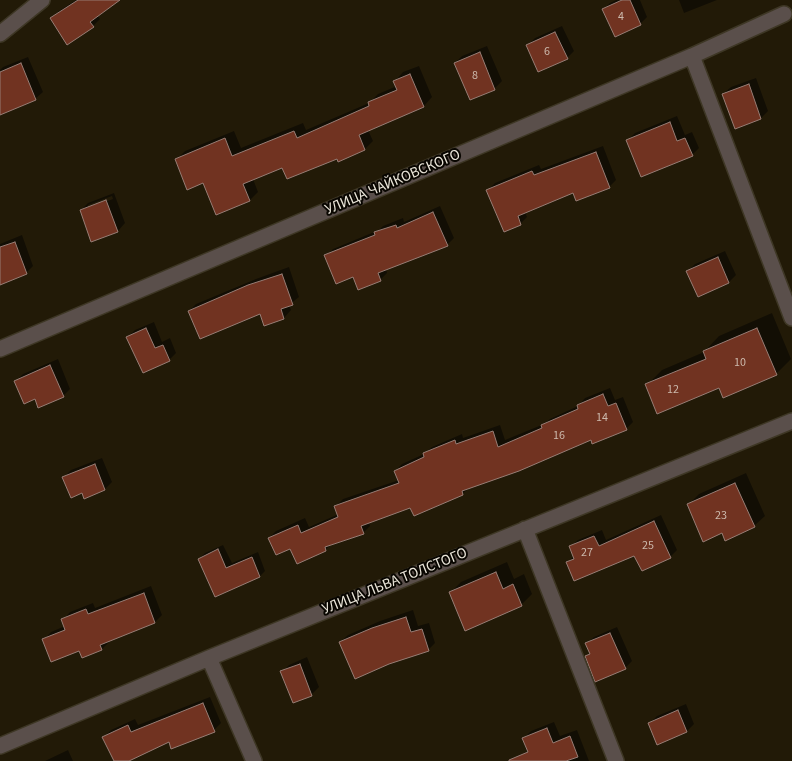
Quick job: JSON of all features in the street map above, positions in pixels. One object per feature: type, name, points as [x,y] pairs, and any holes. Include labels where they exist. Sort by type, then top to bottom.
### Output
[{"type":"street","points":[[0,34],[42,0]]},
{"type":"street","name":"УЛИЦА ЧАЙКОВСКОГО","points":[[0,349],[692,56],[784,14]]},
{"type":"street","points":[[692,56],[792,318]]},
{"type":"street","name":"УЛИЦА ЛЬВА ТОЛСТОГО","points":[[0,746],[210,658],[792,421]]},
{"type":"street","points":[[525,529],[616,761]]},
{"type":"street","points":[[210,658],[254,761]]},
{"type":"building","points":[[78,0],[120,0],[90,22],[94,27],[67,45],[50,18]]},
{"type":"building","points":[[622,0],[630,0],[641,25],[615,37],[602,9]]},
{"type":"building","points":[[555,32],[568,59],[538,72],[526,45]]},
{"type":"building","points":[[480,52],[495,90],[470,100],[454,63]]},
{"type":"building","points":[[21,63],[36,100],[0,115],[0,72]]},
{"type":"building","points":[[410,74],[424,107],[359,135],[365,150],[338,162],[337,159],[287,179],[282,168],[243,184],[250,201],[216,215],[203,183],[187,190],[175,159],[225,138],[232,156],[294,131],[297,138],[369,106],[368,102],[397,90],[393,81]]},
{"type":"building","points":[[749,84],[761,119],[735,129],[722,94]]},
{"type":"building","points":[[670,122],[677,141],[685,138],[693,156],[641,177],[626,140]]},
{"type":"building","points":[[596,152],[610,188],[576,201],[573,193],[518,216],[521,225],[504,232],[486,190],[532,171],[534,175]]},
{"type":"building","points":[[106,200],[118,232],[91,242],[80,210]]},
{"type":"building","points":[[433,212],[448,246],[378,273],[381,281],[358,290],[353,277],[336,284],[324,255],[375,235],[374,232],[396,225],[397,228]]},
{"type":"building","points":[[15,242],[27,274],[0,285],[0,247]]},
{"type":"building","points":[[718,257],[729,283],[698,297],[686,271]]},
{"type":"building","points":[[282,274],[293,305],[281,309],[284,319],[264,326],[260,314],[200,339],[188,311],[248,285]]},
{"type":"building","points":[[146,328],[155,348],[163,345],[170,361],[143,373],[126,337]]},
{"type":"building","points":[[757,328],[777,375],[723,398],[719,388],[657,414],[645,384],[706,359],[703,351]]},
{"type":"building","points":[[50,365],[64,397],[38,408],[35,399],[24,404],[14,381]]},
{"type":"building","points":[[603,394],[608,406],[616,403],[627,430],[592,444],[591,440],[519,471],[462,491],[463,495],[414,516],[410,508],[361,526],[364,534],[325,547],[326,551],[297,564],[290,549],[276,555],[268,538],[298,525],[301,533],[338,517],[334,506],[399,483],[394,471],[424,457],[423,453],[455,440],[456,444],[493,431],[498,447],[542,428],[541,425],[578,409],[577,405]]},
{"type":"building","points":[[95,464],[105,490],[84,499],[82,493],[71,498],[62,477]]},
{"type":"building","points":[[735,483],[755,527],[725,541],[722,533],[703,542],[687,504]]},
{"type":"building","points":[[654,521],[671,558],[642,571],[634,556],[574,581],[566,562],[574,559],[569,546],[594,536],[599,546]]},
{"type":"building","points":[[218,549],[226,568],[252,557],[260,577],[215,597],[198,559]]},
{"type":"building","points":[[496,572],[503,589],[513,584],[522,606],[465,631],[449,592]]},
{"type":"building","points":[[144,593],[155,623],[100,645],[102,650],[82,658],[79,651],[51,662],[42,639],[65,630],[61,619],[86,609],[88,614]]},
{"type":"building","points":[[406,617],[411,632],[422,629],[429,651],[389,664],[355,679],[339,642],[372,628]]},
{"type":"building","points":[[610,633],[626,669],[595,682],[585,656],[590,654],[585,643]]},
{"type":"building","points":[[300,664],[312,696],[293,703],[280,671]]},
{"type":"building","points":[[203,703],[215,732],[171,749],[169,742],[129,761],[114,761],[102,737],[128,725],[131,732]]},
{"type":"building","points":[[678,710],[687,732],[657,745],[648,723]]},
{"type":"building","points":[[547,728],[553,743],[570,736],[578,757],[566,761],[509,761],[528,752],[522,738]]}]
